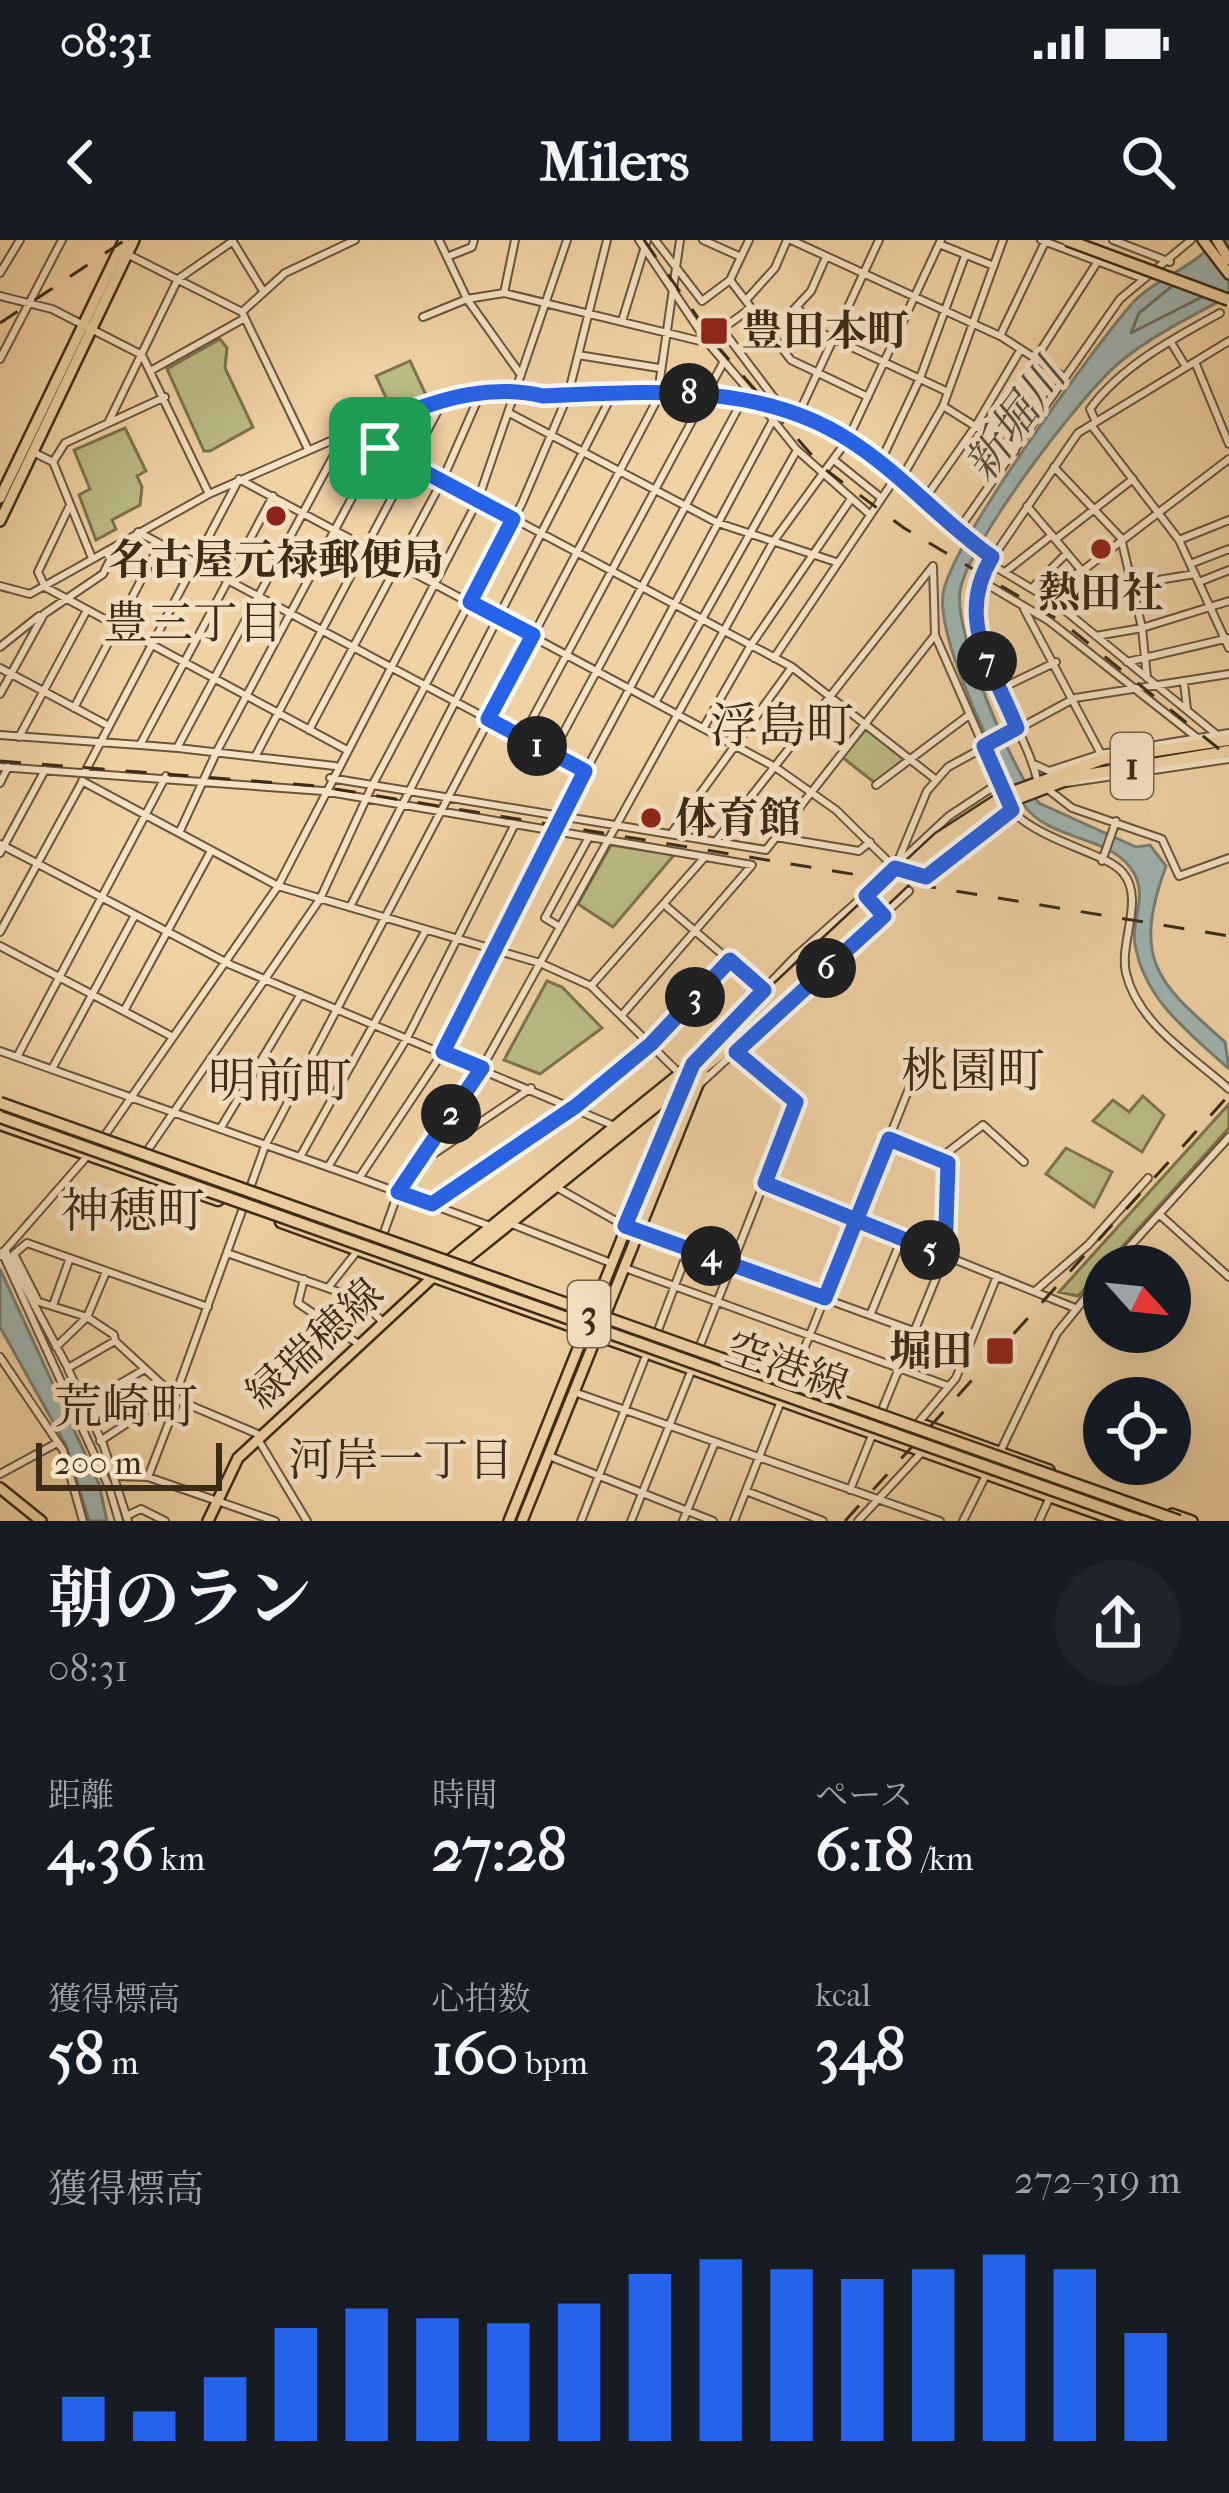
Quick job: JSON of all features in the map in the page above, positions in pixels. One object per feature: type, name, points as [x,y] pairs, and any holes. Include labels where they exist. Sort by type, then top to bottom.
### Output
[{"type":"highway","points":[[1067,240],[1229,296]]},
{"type":"highway","points":[[1088,240],[1229,296]]},
{"type":"highway","name":"1","points":[[433,1277],[701,1079],[943,845],[1044,780],[1103,759],[1229,736]]},
{"type":"highway","name":"1","points":[[1044,780],[1229,755]]},
{"type":"highway","name":"1","points":[[453,1262],[490,1226],[729,1047]]},
{"type":"highway","points":[[0,1111],[147,1151],[453,1262]]},
{"type":"highway","points":[[0,1111],[167,1170],[191,1166]]},
{"type":"highway","points":[[0,1111],[89,1155],[433,1277]]},
{"type":"highway","name":"3","points":[[0,1111],[1136,1514]]},
{"type":"highway","name":"3","points":[[0,1111],[1179,1521]]},
{"type":"highway","points":[[1117,1521],[1136,1514],[1156,1521]]},
{"type":"main road","points":[[1203,240],[1229,274]]},
{"type":"main road","points":[[0,496],[127,254],[128,241]]},
{"type":"main road","points":[[0,520],[128,241]]},
{"type":"main road","points":[[509,1521],[686,1075]]},
{"type":"main road","points":[[522,1521],[701,1079]]},
{"type":"main road","name":"空港線","points":[[453,1262],[1000,1451],[1136,1514],[1192,1521]]},
{"type":"main road","name":"空港線","points":[[433,1277],[1117,1521]]},
{"type":"main road","name":"緑瑞穂線","points":[[208,1521],[238,1458],[387,1326],[433,1277]]},
{"type":"main road","points":[[0,1488],[38,1520]]},
{"type":"street","points":[[0,273],[20,240]]},
{"type":"street","points":[[0,359],[62,240]]},
{"type":"street","points":[[152,370],[244,315],[285,274],[356,240]]},
{"type":"street","points":[[439,240],[467,299],[521,376]]},
{"type":"street","points":[[447,257],[472,247],[473,240]]},
{"type":"street","points":[[504,293],[515,240]]},
{"type":"street","points":[[1,1252],[104,1138],[278,886],[335,766],[478,500],[567,240]]},
{"type":"street","points":[[147,1151],[320,899],[372,786],[513,519],[568,395],[608,240]]},
{"type":"street","points":[[250,1188],[265,1146],[621,472],[656,393],[680,240]]},
{"type":"street","points":[[703,240],[741,257]]},
{"type":"street","points":[[646,241],[675,266],[702,301],[730,280],[749,240]]},
{"type":"street","points":[[747,298],[776,268],[789,240],[1000,336],[1064,377]]},
{"type":"street","points":[[800,413],[879,240]]},
{"type":"street","points":[[774,658],[868,512],[898,479],[944,406],[1004,240]]},
{"type":"street","points":[[1114,240],[1170,262]]},
{"type":"street","points":[[958,533],[1064,377],[1142,278],[1170,262],[1191,240]]},
{"type":"street","points":[[108,423],[178,279],[232,241],[263,291]]},
{"type":"street","points":[[622,321],[646,241]]},
{"type":"street","points":[[646,241],[672,290],[723,363],[797,450],[868,512]]},
{"type":"street","points":[[1000,336],[1044,241],[1142,278]]},
{"type":"street","points":[[383,1235],[398,1192],[482,1068],[773,542],[848,439],[940,242],[994,266]]},
{"type":"street","points":[[127,254],[244,315],[308,448]]},
{"type":"street","points":[[880,464],[920,378],[965,256]]},
{"type":"street","points":[[772,333],[798,308],[826,257]]},
{"type":"street","points":[[1036,358],[1098,261]]},
{"type":"street","points":[[730,280],[791,360],[868,397]]},
{"type":"street","points":[[423,317],[467,299],[504,293],[708,343]]},
{"type":"street","points":[[0,296],[29,302],[142,355],[209,494]]},
{"type":"street","points":[[751,308],[722,329],[783,410]]},
{"type":"street","points":[[798,308],[813,329],[948,392]]},
{"type":"street","points":[[1220,313],[1131,369],[1090,409],[1094,423],[1179,540],[1229,648]]},
{"type":"street","points":[[1229,341],[1094,423],[1054,467],[978,579],[974,626],[1015,729],[1044,780],[1066,802],[1115,825],[1162,838],[1175,856],[1179,876],[1229,858]]},
{"type":"street","points":[[1172,344],[1186,367]]},
{"type":"street","points":[[924,500],[975,428],[1021,349]]},
{"type":"street","points":[[578,355],[659,368]]},
{"type":"street","points":[[1195,362],[1229,444]]},
{"type":"street","points":[[522,738],[723,363]]},
{"type":"street","points":[[179,833],[217,751],[395,417],[482,391],[517,388],[543,396],[706,394],[757,400],[800,413],[848,439],[990,560],[1068,613],[1216,734]]},
{"type":"street","points":[[309,730],[442,482],[482,391]]},
{"type":"street","points":[[350,907],[544,536],[612,395]]},
{"type":"street","points":[[53,462],[64,442],[165,397]]},
{"type":"street","points":[[552,754],[743,399]]},
{"type":"street","points":[[256,755],[443,401]]},
{"type":"street","points":[[944,406],[1015,451]]},
{"type":"street","points":[[509,412],[718,523],[836,562]]},
{"type":"street","points":[[359,1178],[443,1052],[585,771],[772,422]]},
{"type":"street","points":[[0,586],[26,595],[45,587],[239,478],[351,432],[792,668],[935,778]]},
{"type":"street","points":[[177,748],[345,434]]},
{"type":"street","points":[[656,701],[746,533],[797,450]]},
{"type":"street","points":[[33,452],[53,462],[92,558]]},
{"type":"street","points":[[1035,589],[1082,571],[1229,459]]},
{"type":"street","points":[[834,460],[880,497]]},
{"type":"street","points":[[1054,467],[1121,538],[1134,584],[1147,678]]},
{"type":"street","points":[[239,478],[735,743],[811,791],[898,864],[926,877],[1012,810]]},
{"type":"street","points":[[0,932],[82,782],[105,724],[239,478]]},
{"type":"street","points":[[1005,572],[1133,479]]},
{"type":"street","points":[[140,746],[273,496]]},
{"type":"street","points":[[704,727],[751,646],[851,499]]},
{"type":"street","points":[[70,505],[38,572],[45,587],[345,749]]},
{"type":"street","points":[[1027,506],[1082,571]]},
{"type":"street","points":[[1179,540],[1229,520]]},
{"type":"street","points":[[138,532],[585,771]]},
{"type":"street","points":[[74,708],[160,544]]},
{"type":"street","points":[[1190,564],[1229,549]]},
{"type":"street","points":[[0,647],[103,574],[111,558],[106,550]]},
{"type":"street","points":[[1035,589],[1067,553]]},
{"type":"street","points":[[716,841],[933,566],[935,635],[1012,810],[1040,835],[1122,871],[1130,887],[1125,971],[1139,1004],[1229,1089]]},
{"type":"street","points":[[1068,613],[1134,584],[1229,570]]},
{"type":"street","points":[[978,579],[1138,688],[1196,737]]},
{"type":"street","points":[[1096,636],[1142,628],[1229,601]]},
{"type":"street","points":[[1022,606],[1101,754]]},
{"type":"street","points":[[19,737],[87,610]]},
{"type":"street","points":[[0,694],[44,614]]},
{"type":"street","points":[[330,778],[766,850],[935,635]]},
{"type":"street","points":[[1127,662],[1227,638]]},
{"type":"street","points":[[1000,689],[1055,662]]},
{"type":"street","points":[[0,668],[105,724]]},
{"type":"street","points":[[671,834],[792,668]]},
{"type":"street","points":[[898,864],[935,778],[985,746],[1075,698],[1229,674]]},
{"type":"street","points":[[1184,683],[1187,711]]},
{"type":"street","points":[[876,784],[970,714]]},
{"type":"street","points":[[1044,780],[1101,754],[1216,734],[1229,736]]},
{"type":"street","points":[[0,736],[217,751],[335,766]]},
{"type":"street","points":[[1044,780],[1080,782],[1229,755]]},
{"type":"street","points":[[1033,763],[1043,770],[1044,780]]},
{"type":"street","points":[[0,783],[4,767],[323,791],[752,865],[698,934],[622,1016]]},
{"type":"street","points":[[45,770],[1,847],[225,962],[618,1127]]},
{"type":"street","points":[[16,1057],[166,776]]},
{"type":"street","points":[[82,782],[278,886],[540,963],[591,986],[686,1075],[764,990],[898,864],[950,816],[999,783]]},
{"type":"street","points":[[1066,802],[1080,782]]},
{"type":"street","points":[[328,1167],[407,1038],[515,824]]},
{"type":"street","points":[[1103,859],[1115,825]]},
{"type":"street","points":[[561,927],[545,918],[590,837]]},
{"type":"street","points":[[776,837],[859,851],[870,842]]},
{"type":"street","points":[[124,1011],[211,850]]},
{"type":"street","points":[[591,986],[704,858]]},
{"type":"street","points":[[699,1348],[796,1102],[729,1047],[909,891],[879,884]]},
{"type":"street","points":[[866,896],[884,916]]},
{"type":"street","points":[[666,906],[764,990]]},
{"type":"street","points":[[52,1069],[135,915]]},
{"type":"street","points":[[300,1157],[425,930]]},
{"type":"street","points":[[0,946],[173,1037]]},
{"type":"street","points":[[432,1204],[576,1106],[651,1044],[730,960]]},
{"type":"street","points":[[220,1129],[301,994]]},
{"type":"street","points":[[0,1051],[490,1226]]},
{"type":"street","points":[[734,1521],[910,1086]]},
{"type":"street","points":[[425,1154],[435,1153],[532,1088]]},
{"type":"street","points":[[882,1410],[945,1256],[948,1152],[983,1125],[1024,1162]]},
{"type":"street","points":[[1131,1245],[1229,1137]]},
{"type":"street","points":[[889,1139],[948,1163]]},
{"type":"street","points":[[1035,1291],[1088,1245],[1148,1178]]},
{"type":"street","points":[[765,1183],[1075,1308]]},
{"type":"street","points":[[556,1187],[625,1226],[966,1349]]},
{"type":"street","points":[[148,1477],[243,1208]]},
{"type":"street","points":[[1159,1214],[1229,1277]]},
{"type":"street","points":[[509,1223],[611,1263]]},
{"type":"street","points":[[871,1313],[902,1238]]},
{"type":"street","points":[[124,1519],[115,1476],[14,1254],[27,1243],[208,1307]]},
{"type":"street","points":[[657,1333],[689,1248]]},
{"type":"street","points":[[328,1288],[358,1250]]},
{"type":"street","points":[[1,1252],[35,1301],[87,1317],[114,1335],[175,1397],[261,1439],[307,1521]]},
{"type":"street","points":[[1,1252],[124,1519]]},
{"type":"street","points":[[227,1252],[358,1299],[387,1326]]},
{"type":"street","points":[[53,1305],[70,1258]]},
{"type":"street","points":[[623,1267],[948,1386]]},
{"type":"street","points":[[56,1347],[87,1317],[106,1272]]},
{"type":"street","points":[[918,1423],[948,1386],[997,1276]]},
{"type":"street","points":[[304,1279],[298,1304],[363,1347]]},
{"type":"street","points":[[963,1521],[1057,1333],[1083,1299]]},
{"type":"street","points":[[68,1368],[115,1341]]},
{"type":"street","points":[[581,1521],[647,1353]]},
{"type":"street","points":[[0,1357],[57,1443],[83,1521]]},
{"type":"street","points":[[632,1521],[692,1369]]},
{"type":"street","points":[[83,1405],[145,1370]]},
{"type":"street","points":[[574,1392],[940,1521]]},
{"type":"street","points":[[100,1441],[175,1397]]},
{"type":"street","points":[[850,1490],[873,1432]]},
{"type":"street","points":[[683,1521],[715,1442]]},
{"type":"street","points":[[1,1471],[57,1443]]},
{"type":"street","points":[[858,1521],[923,1451]]},
{"type":"street","points":[[548,1456],[713,1521]]},
{"type":"street","points":[[115,1476],[148,1477],[275,1521]]},
{"type":"street","points":[[746,1491],[824,1521]]},
{"type":"street","points":[[1039,1521],[1049,1496]]},
{"type":"street","points":[[124,1519],[142,1509],[165,1521]]},
{"type":"street","points":[[907,1521],[912,1511]]},
{"type":"green space","points":[[220,339],[227,348],[225,368],[253,427],[204,451],[167,369]]},
{"type":"green space","points":[[410,361],[428,399],[394,415],[376,376]]},
{"type":"green space","points":[[125,428],[146,471],[137,476],[142,487],[140,505],[112,520],[116,529],[96,540],[79,495],[90,489],[74,450]]},
{"type":"green space","points":[[866,729],[904,759],[875,783],[842,757]]},
{"type":"green space","points":[[611,845],[674,855],[613,927],[578,904]]},
{"type":"green space","points":[[547,981],[562,987],[602,1028],[540,1074],[504,1060]]},
{"type":"green space","points":[[1143,1096],[1164,1115],[1142,1152],[1093,1121],[1113,1100],[1129,1112]]},
{"type":"green space","points":[[1229,1104],[1229,1128],[1124,1245],[1102,1245]]},
{"type":"green space","points":[[1066,1148],[1112,1172],[1094,1207],[1046,1174]]},
{"type":"green space","points":[[1083,1265],[1083,1290],[1078,1296],[1059,1292]]},
{"type":"water","name":"新堀川","points":[[1215,240],[1229,240],[1229,296],[1146,343],[1102,379],[1003,508],[967,570],[960,592],[975,669],[1014,762],[1039,803],[1136,847],[1150,845],[1166,866],[1151,926],[1158,969],[1184,1004],[1225,1042],[1229,1069],[1170,1013],[1148,981],[1135,944],[1139,887],[1130,867],[1106,848],[1047,825],[1023,804],[1012,786],[959,670],[949,640],[943,594],[951,569],[995,493],[1111,329],[1139,296],[1197,259]]},
{"type":"water","points":[[0,1269],[99,1484],[107,1521],[89,1521],[66,1445],[0,1327]]},
{"type":"railway","points":[[0,323],[125,240]]},
{"type":"railway","points":[[644,240],[719,348],[822,467],[904,528],[1062,622],[1229,757]]},
{"type":"railway","points":[[0,761],[317,786],[1229,936]]},
{"type":"railway","points":[[845,1521],[1229,1095]]},
{"type":"place","name":"豊田本町","points":[[714,331]]},
{"type":"place","name":"名古屋元禄郵便局","points":[[276,516]]},
{"type":"place","name":"熱田社","points":[[1101,549]]},
{"type":"place","name":"体育館","points":[[651,818]]},
{"type":"place","name":"堀田","points":[[1000,1351]]},
{"type":"district","name":"豊三丁目","points":[[193,623]]},
{"type":"district","name":"浮島町","points":[[782,726]]},
{"type":"district","name":"桃園町","points":[[973,1071]]},
{"type":"district","name":"明前町","points":[[280,1081]]},
{"type":"district","name":"神穂町","points":[[133,1211]]},
{"type":"district","name":"荒崎町","points":[[126,1407]]},
{"type":"district","name":"河岸一丁目","points":[[401,1460]]},
{"type":"route","points":[[380,448],[395,417],[426,405],[518,386],[543,396],[656,393],[757,400],[800,413],[848,439],[959,535],[992,557],[974,592],[974,626],[1017,728],[984,746],[1012,810],[926,877],[895,868],[866,896],[884,916],[736,1052],[796,1102],[765,1183],[856,1220],[945,1256],[948,1163],[889,1139],[856,1220],[825,1298],[625,1226],[693,1064],[764,990],[730,960],[651,1044],[576,1106],[432,1204],[398,1192],[482,1068],[443,1052],[585,771],[488,719],[533,635],[470,602],[513,519],[380,448]]}]
